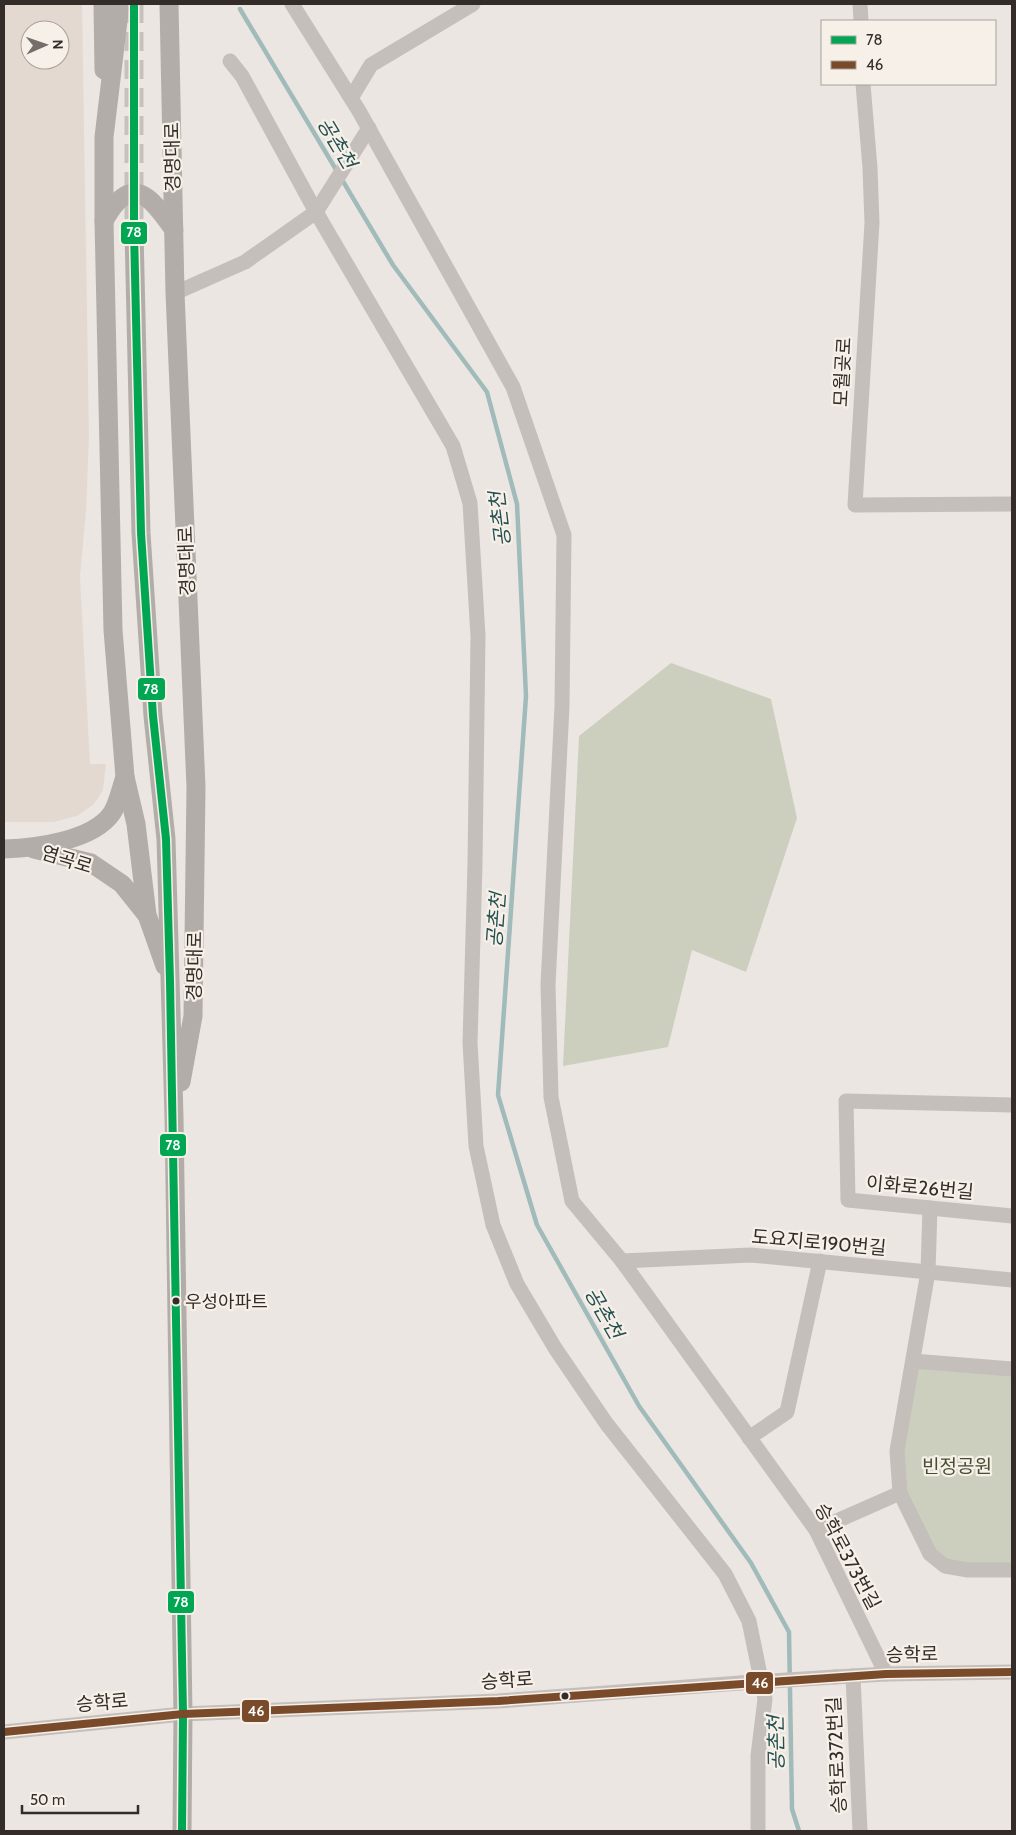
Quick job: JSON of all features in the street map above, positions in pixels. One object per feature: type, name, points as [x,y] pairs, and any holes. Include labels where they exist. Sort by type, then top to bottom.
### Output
[{"type":"main road","points":[[103,4],[104,136]]},
{"type":"main road","name":"경명대로","points":[[120,4],[104,136],[104,221],[113,630],[125,777],[136,824],[146,915],[170,981]]},
{"type":"main road","name":"경명대로","points":[[169,4],[175,293],[196,787],[193,1016],[174,1117]]},
{"type":"main road","points":[[104,221],[110,210],[123,195],[136,192],[144,195],[158,206],[174,230]]},
{"type":"main road","name":"경명대로","points":[[134,231],[141,533],[154,716],[166,839],[174,1117],[183,1714],[182,1831]]},
{"type":"main road","name":"염곡로","points":[[4,849],[28,848],[66,840],[100,826],[112,813],[125,777]]},
{"type":"main road","name":"염곡로","points":[[28,848],[91,863],[122,884],[146,915]]},
{"type":"street","name":"승학로373번길","points":[[292,4],[351,98],[365,134],[513,386],[564,535],[562,706],[548,985],[551,1097],[572,1201],[622,1261],[816,1530],[886,1674]]},
{"type":"street","points":[[351,98],[371,66],[473,4]]},
{"type":"street","points":[[860,4],[861,20]]},
{"type":"street","points":[[230,61],[242,76],[452,446],[470,503],[478,636],[470,1043],[476,1146],[493,1225],[517,1284],[555,1348],[606,1423],[725,1574],[749,1621],[765,1699],[758,1756],[758,1831]]},
{"type":"street","name":"모월곶로","points":[[863,85],[870,168],[872,223],[855,505],[1012,504]]},
{"type":"street","points":[[175,293],[245,262],[318,208],[365,134]]},
{"type":"street","name":"이화로26번길","points":[[1012,1105],[846,1102],[848,1200],[1012,1216]]},
{"type":"street","points":[[930,1208],[928,1272],[897,1451],[900,1492],[930,1554],[945,1566],[968,1570],[1012,1570]]},
{"type":"street","name":"도요지로190번길","points":[[622,1261],[751,1255],[1012,1280]]},
{"type":"street","points":[[749,1438],[787,1412],[820,1261]]},
{"type":"street","points":[[913,1361],[1012,1369]]},
{"type":"street","points":[[816,1530],[900,1492]]},
{"type":"street","name":"승학로","points":[[4,1732],[183,1714],[498,1701],[886,1674],[1012,1672]]},
{"type":"street","name":"승학로372번길","points":[[853,1676],[860,1831]]},
{"type":"green space","points":[[671,663],[771,699],[797,818],[746,972],[692,950],[668,1047],[563,1066],[579,736]]},
{"type":"green space","name":"빈정공원","points":[[915,1363],[1012,1371],[1012,1567],[947,1564],[932,1552],[902,1491],[899,1451]]},
{"type":"shaded area","points":[[4,4],[82,4],[89,437],[86,511],[80,576],[90,764],[106,764],[103,790],[94,804],[77,816],[54,822],[4,822]]},
{"type":"waterway","name":"공촌천","points":[[240,9],[393,265],[487,392],[517,504],[526,696],[498,1095],[537,1225],[639,1406],[751,1563],[789,1632],[792,1809],[799,1831]]},
{"type":"tunnel","points":[[134,4],[134,231]]},
{"type":"transit line","name":"78","points":[[134,4],[134,231],[141,533],[153,716],[166,839],[170,981],[183,1714],[182,1831]]},
{"type":"transit line","name":"46","points":[[4,1732],[183,1714],[498,1701],[886,1674],[1012,1672]]},
{"type":"place","name":"우성아파트","points":[[176,1301]]}]
